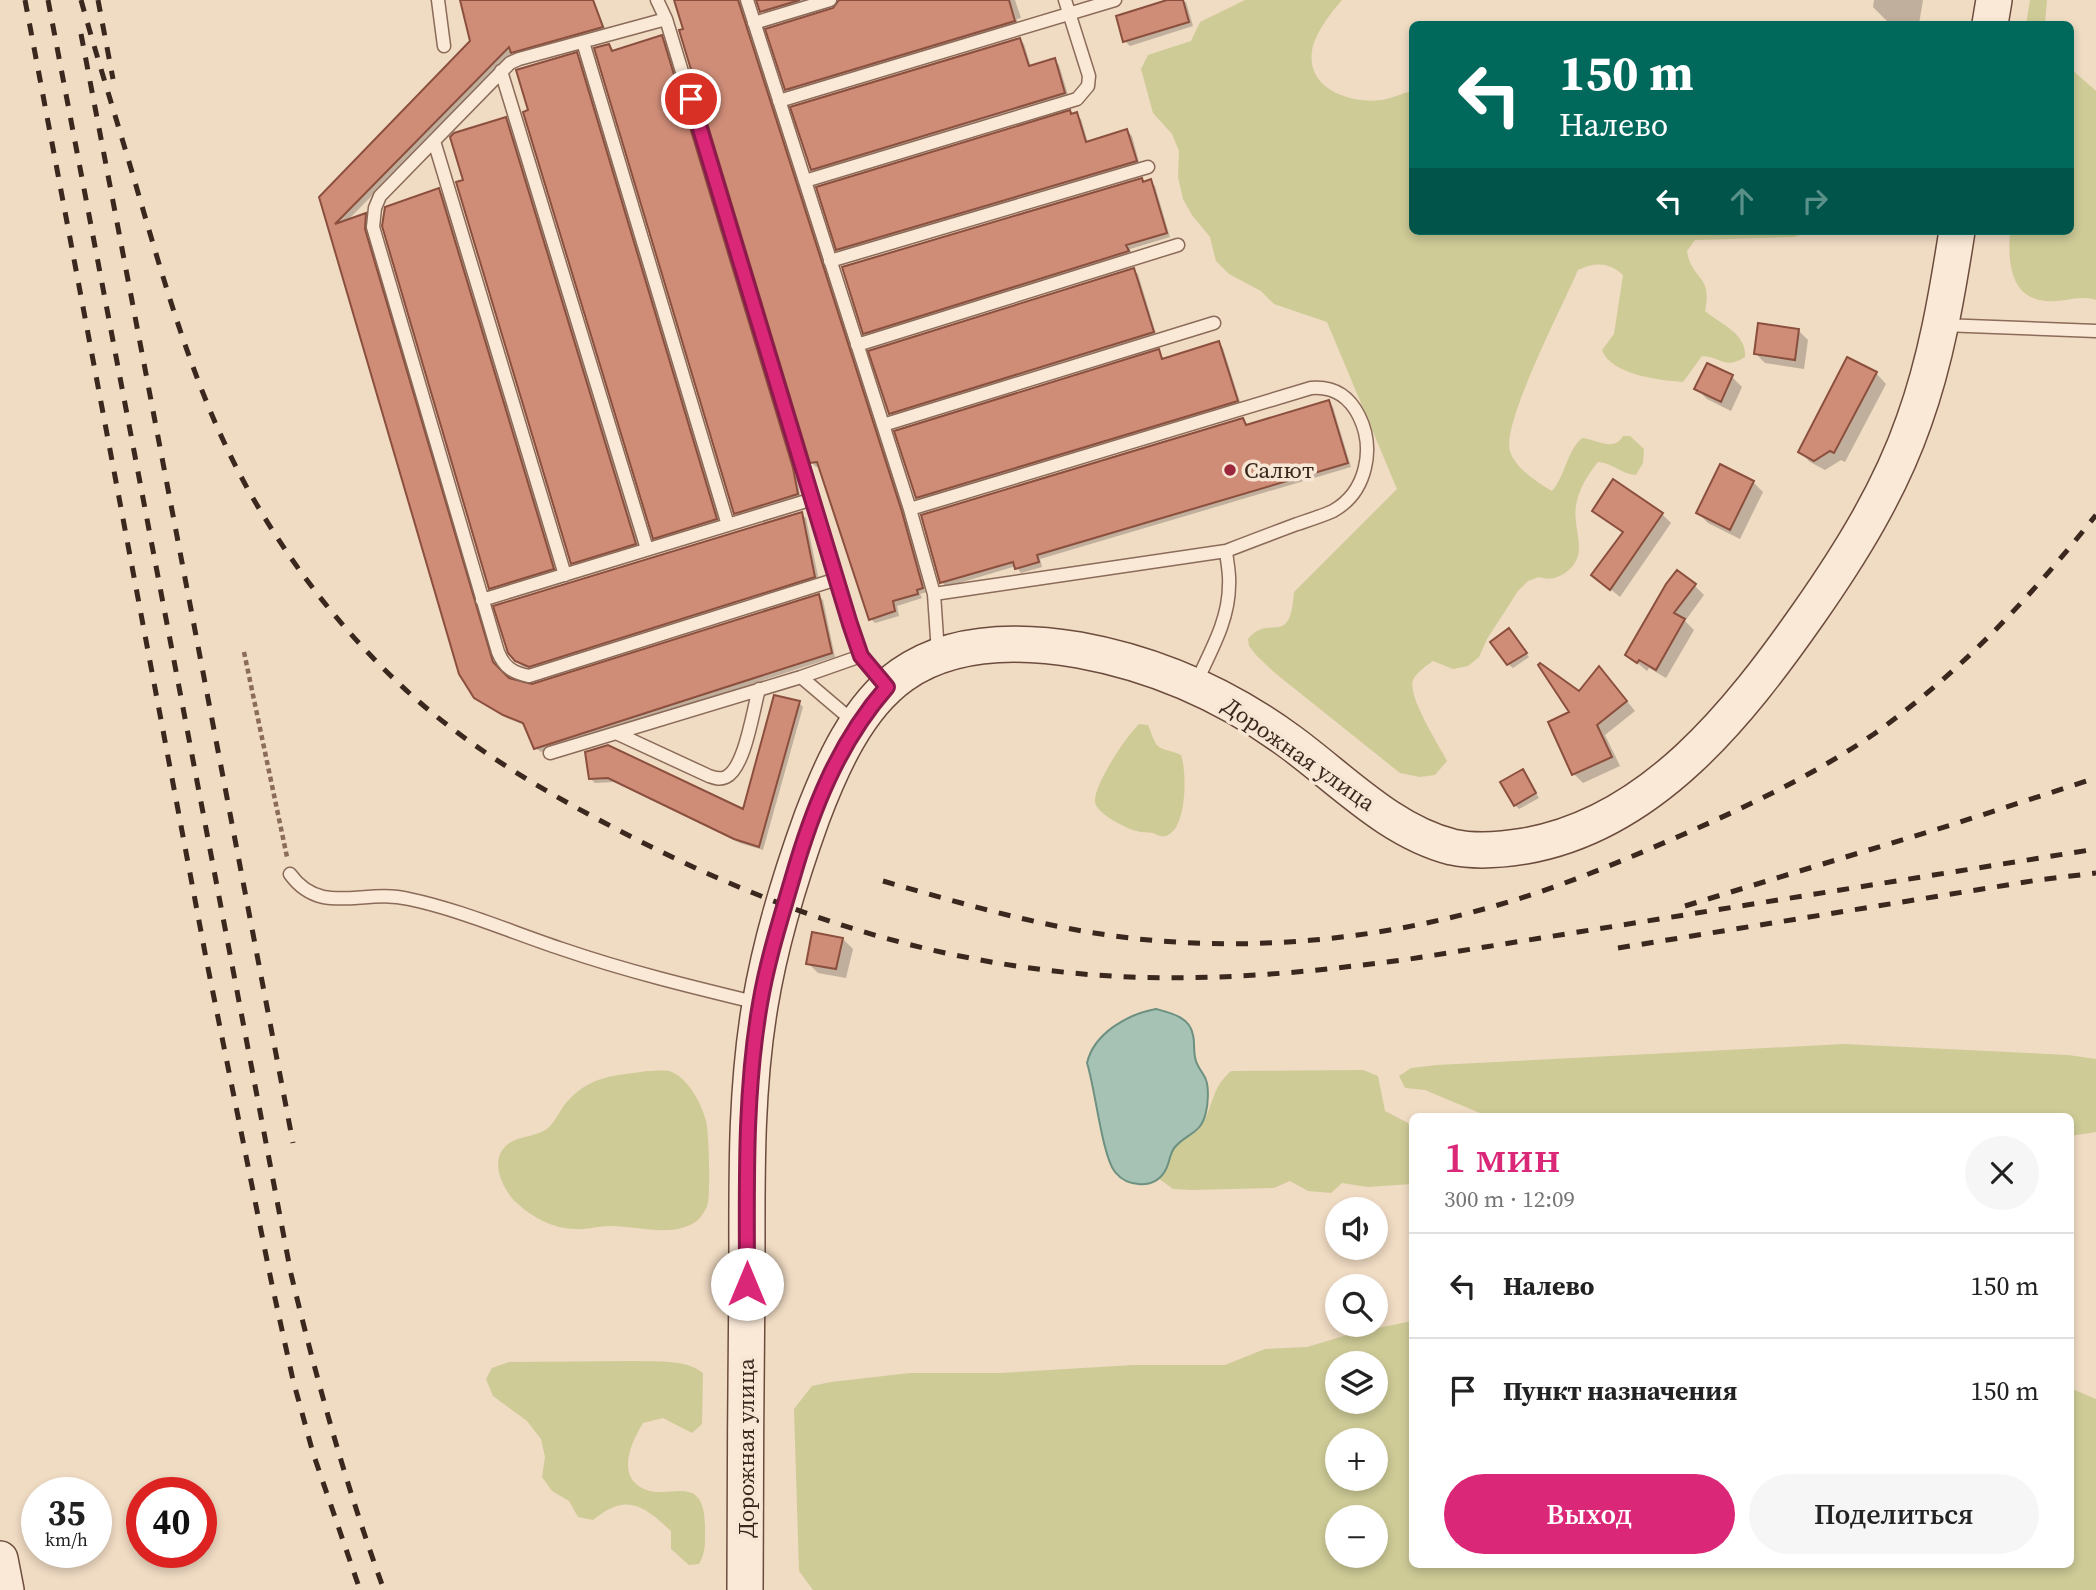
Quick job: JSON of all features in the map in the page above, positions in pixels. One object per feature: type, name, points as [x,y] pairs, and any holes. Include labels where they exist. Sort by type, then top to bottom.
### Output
[{"type":"street","points":[[1990,21],[1994,0]]},
{"type":"street","name":"Дорожная улица","points":[[745,1590],[747,1176],[749,1102],[760,1003],[801,848],[834,765],[858,725],[887,687],[903,674],[938,657],[988,645],[1049,645],[1142,665],[1195,685],[1258,720],[1401,824],[1452,847],[1479,850],[1546,842],[1583,830],[1631,804],[1685,762],[1750,692],[1791,639],[1850,551],[1895,468],[1914,423],[1941,324],[1956,235]]},
{"type":"street","points":[[0,1559],[6,1590]]},
{"type":"lane","points":[[438,0],[444,46]]},
{"type":"lane","points":[[657,0],[666,19],[861,656],[887,687]]},
{"type":"lane","points":[[747,0],[910,509],[934,594],[938,657]]},
{"type":"lane","points":[[754,23],[830,0]]},
{"type":"lane","points":[[804,181],[1077,99],[1088,86],[1088,76],[1065,0]]},
{"type":"lane","points":[[779,101],[1115,0]]},
{"type":"lane","points":[[666,19],[519,59],[500,71],[380,196],[374,208],[373,227],[482,600],[502,662],[520,674],[529,676],[837,579]]},
{"type":"lane","points":[[583,42],[728,525]]},
{"type":"lane","points":[[500,71],[646,550]]},
{"type":"lane","points":[[434,141],[565,575]]},
{"type":"lane","points":[[830,261],[1149,167]]},
{"type":"lane","points":[[857,345],[1178,245]]},
{"type":"lane","points":[[883,425],[1214,323]]},
{"type":"lane","points":[[1941,324],[2096,331]]},
{"type":"lane","points":[[910,509],[1311,388],[1324,387],[1336,391],[1349,401],[1359,416],[1366,436],[1368,454],[1363,477],[1350,496],[1334,510],[1226,551],[934,594]]},
{"type":"lane","points":[[482,600],[813,499]]},
{"type":"lane","points":[[1195,685],[1224,622],[1230,583],[1226,551]]},
{"type":"lane","points":[[550,753],[801,677],[861,656]]},
{"type":"lane","points":[[801,677],[858,725]]},
{"type":"lane","points":[[616,733],[709,776],[718,779],[725,777],[740,762],[759,689]]},
{"type":"lane","points":[[290,874],[309,893],[322,898],[368,895],[406,898],[468,916],[622,969],[760,1003]]},
{"type":"path","points":[[244,652],[290,874]]},
{"type":"shaded area","points":[[1245,0],[1342,0],[1316,37],[1312,64],[1323,84],[1344,96],[1369,101],[1409,92],[1409,235],[1800,235],[1695,240],[1687,251],[1689,260],[1704,283],[1707,299],[1705,311],[1737,335],[1742,342],[1745,357],[1727,363],[1702,356],[1683,382],[1637,375],[1625,371],[1607,358],[1602,350],[1614,334],[1623,275],[1601,265],[1578,270],[1524,390],[1510,437],[1510,451],[1522,469],[1552,491],[1582,438],[1610,444],[1619,441],[1623,436],[1630,436],[1644,449],[1643,463],[1636,475],[1598,462],[1584,482],[1577,500],[1575,515],[1579,550],[1573,566],[1555,578],[1539,577],[1528,581],[1518,591],[1487,639],[1479,657],[1468,666],[1453,669],[1433,661],[1413,680],[1415,697],[1447,761],[1435,775],[1420,777],[1400,773],[1275,673],[1249,646],[1248,639],[1256,632],[1264,628],[1278,627],[1288,620],[1294,592],[1397,489],[1327,322],[1274,304],[1261,291],[1229,274],[1216,261],[1210,237],[1183,199],[1178,177],[1179,151],[1172,134],[1153,113],[1141,69],[1148,55],[1191,41],[1200,22]]},
{"type":"shaded area","points":[[2030,0],[2047,0],[2045,21],[2026,21]]},
{"type":"shaded area","points":[[2074,72],[2096,91],[2096,300],[2084,298],[2046,301],[2024,293],[2013,276],[2010,235],[2074,235]]},
{"type":"shaded area","points":[[1139,724],[1148,725],[1157,745],[1181,755],[1183,763],[1185,785],[1182,810],[1174,830],[1166,836],[1126,827],[1100,811],[1095,802],[1105,773],[1119,749]]},
{"type":"shaded area","points":[[1156,1009],[1179,1017],[1191,1029],[1195,1058],[1207,1083],[1208,1100],[1201,1125],[1175,1147],[1167,1168],[1160,1177],[1148,1184],[1140,1184],[1120,1177],[1110,1164],[1087,1063],[1091,1052],[1105,1034],[1134,1015]]},
{"type":"shaded area","points":[[1844,1044],[2068,1055],[2096,1059],[2096,1132],[2074,1135],[2074,1113],[1480,1113],[1425,1090],[1405,1088],[1399,1076],[1411,1068]]},
{"type":"shaded area","points":[[1363,1070],[1378,1076],[1385,1111],[1409,1123],[1409,1184],[1368,1187],[1342,1183],[1331,1193],[1308,1191],[1290,1181],[1274,1188],[1173,1189],[1158,1178],[1173,1149],[1200,1128],[1216,1090],[1231,1071]]},
{"type":"shaded area","points":[[647,1071],[669,1071],[676,1074],[693,1092],[704,1114],[708,1138],[709,1190],[707,1206],[699,1219],[680,1229],[668,1230],[611,1226],[574,1229],[543,1221],[511,1197],[499,1172],[500,1154],[505,1147],[513,1141],[548,1128],[566,1103],[593,1082]]},
{"type":"shaded area","points":[[1409,1322],[1409,1568],[2074,1568],[2074,1390],[2096,1399],[2096,1590],[813,1590],[799,1571],[794,1409],[812,1386],[910,1373],[1001,1373],[1133,1365],[1225,1365],[1265,1349],[1307,1347],[1341,1337],[1388,1337],[1388,1326]]},
{"type":"shaded area","points":[[509,1362],[680,1363],[703,1373],[702,1424],[692,1433],[663,1418],[643,1423],[628,1458],[630,1476],[644,1489],[654,1492],[684,1491],[699,1499],[703,1510],[705,1538],[699,1564],[689,1565],[671,1549],[671,1531],[651,1514],[633,1505],[615,1507],[593,1520],[578,1517],[569,1501],[552,1491],[542,1477],[545,1457],[541,1439],[527,1421],[493,1396],[486,1379],[492,1368]]},
{"type":"building","points":[[460,0],[593,0],[603,27],[511,53],[509,47],[335,224],[366,213],[365,229],[493,662],[509,678],[532,684],[819,594],[832,653],[534,749],[523,723],[474,698],[459,674],[319,197],[470,41]]},
{"type":"building","points":[[674,0],[738,0],[902,512],[923,588],[917,590],[918,594],[893,601],[895,611],[869,620],[817,462],[810,463],[679,30],[683,29]]},
{"type":"building","points":[[756,0],[800,0],[760,12]]},
{"type":"building","points":[[839,0],[1009,0],[1015,21],[785,90],[765,29],[833,8]]},
{"type":"building","points":[[1167,0],[1183,0],[1189,22],[1123,42],[1116,16]]},
{"type":"building","points":[[662,35],[793,468],[798,494],[734,514],[594,48],[609,44],[612,51]]},
{"type":"building","points":[[1020,38],[1029,66],[1055,58],[1065,93],[811,170],[790,107]]},
{"type":"building","points":[[577,52],[717,519],[653,539],[523,112],[528,110],[516,70]]},
{"type":"building","points":[[1070,110],[1071,114],[1077,112],[1086,142],[1127,129],[1137,161],[836,250],[816,187]]},
{"type":"building","points":[[506,117],[636,544],[571,564],[456,182],[463,180],[450,137],[454,133]]},
{"type":"building","points":[[1142,178],[1143,182],[1151,179],[1167,233],[1126,245],[1129,251],[863,334],[842,267]]},
{"type":"building","points":[[439,188],[554,569],[489,589],[382,226],[385,207]]},
{"type":"building","points":[[1134,268],[1154,332],[889,414],[868,351]]},
{"type":"building","points":[[1758,323],[1799,329],[1795,360],[1754,354]]},
{"type":"building","points":[[1219,341],[1238,401],[916,498],[894,431],[1159,349],[1162,359]]},
{"type":"building","points":[[1847,357],[1877,372],[1834,453],[1830,451],[1814,461],[1798,452]]},
{"type":"building","points":[[1707,363],[1733,375],[1721,402],[1694,389]]},
{"type":"building","points":[[1329,400],[1348,463],[1037,555],[1039,562],[1015,569],[1013,562],[940,583],[921,515],[1243,418],[1246,425]]},
{"type":"building","points":[[1720,464],[1754,481],[1730,530],[1696,513]]},
{"type":"building","points":[[1613,479],[1663,513],[1610,590],[1591,575],[1623,532],[1592,511]]},
{"type":"building","points":[[802,512],[815,577],[529,667],[515,661],[508,653],[493,606]]},
{"type":"building","points":[[1677,570],[1696,584],[1674,613],[1685,619],[1656,670],[1625,655]]},
{"type":"building","points":[[1509,628],[1527,653],[1507,665],[1490,642]]},
{"type":"building","points":[[1540,663],[1579,691],[1599,666],[1627,701],[1597,725],[1612,757],[1572,775],[1548,722],[1569,712],[1538,665]]},
{"type":"building","points":[[774,695],[800,701],[759,847],[734,839],[608,778],[589,779],[585,752],[608,745],[743,809]]},
{"type":"building","points":[[1523,769],[1536,793],[1514,806],[1500,782]]},
{"type":"building","points":[[812,932],[843,938],[836,969],[806,964]]},
{"type":"railway","points":[[25,0],[206,958],[271,1280],[293,1380],[313,1453],[360,1590]]},
{"type":"railway","points":[[48,0],[291,1274],[333,1433],[384,1590]]},
{"type":"railway","points":[[81,0],[190,360],[242,478],[279,541],[314,590],[373,658],[417,700],[460,735],[506,766],[578,809],[662,852],[780,904],[902,943],[1029,968],[1135,977],[1214,977],[1331,969],[1410,959],[2096,849]]},
{"type":"railway","points":[[98,0],[113,79]]},
{"type":"railway","points":[[81,34],[293,1143]]},
{"type":"railway","points":[[883,881],[1055,926],[1126,937],[1202,943],[1244,944],[1328,939],[1411,926],[1515,900],[1611,865],[1731,813],[1804,776],[1874,734],[1936,686],[1993,633],[2046,576],[2096,515]]},
{"type":"railway","points":[[1685,906],[2096,778]]},
{"type":"railway","points":[[1618,948],[2096,873]]},
{"type":"place","name":"Салют","points":[[1230,470]]},
{"type":"route","points":[[691,99],[850,624],[861,656],[887,687],[848,740],[821,795],[801,848],[770,960],[760,1003],[749,1102],[747,1284]]}]
